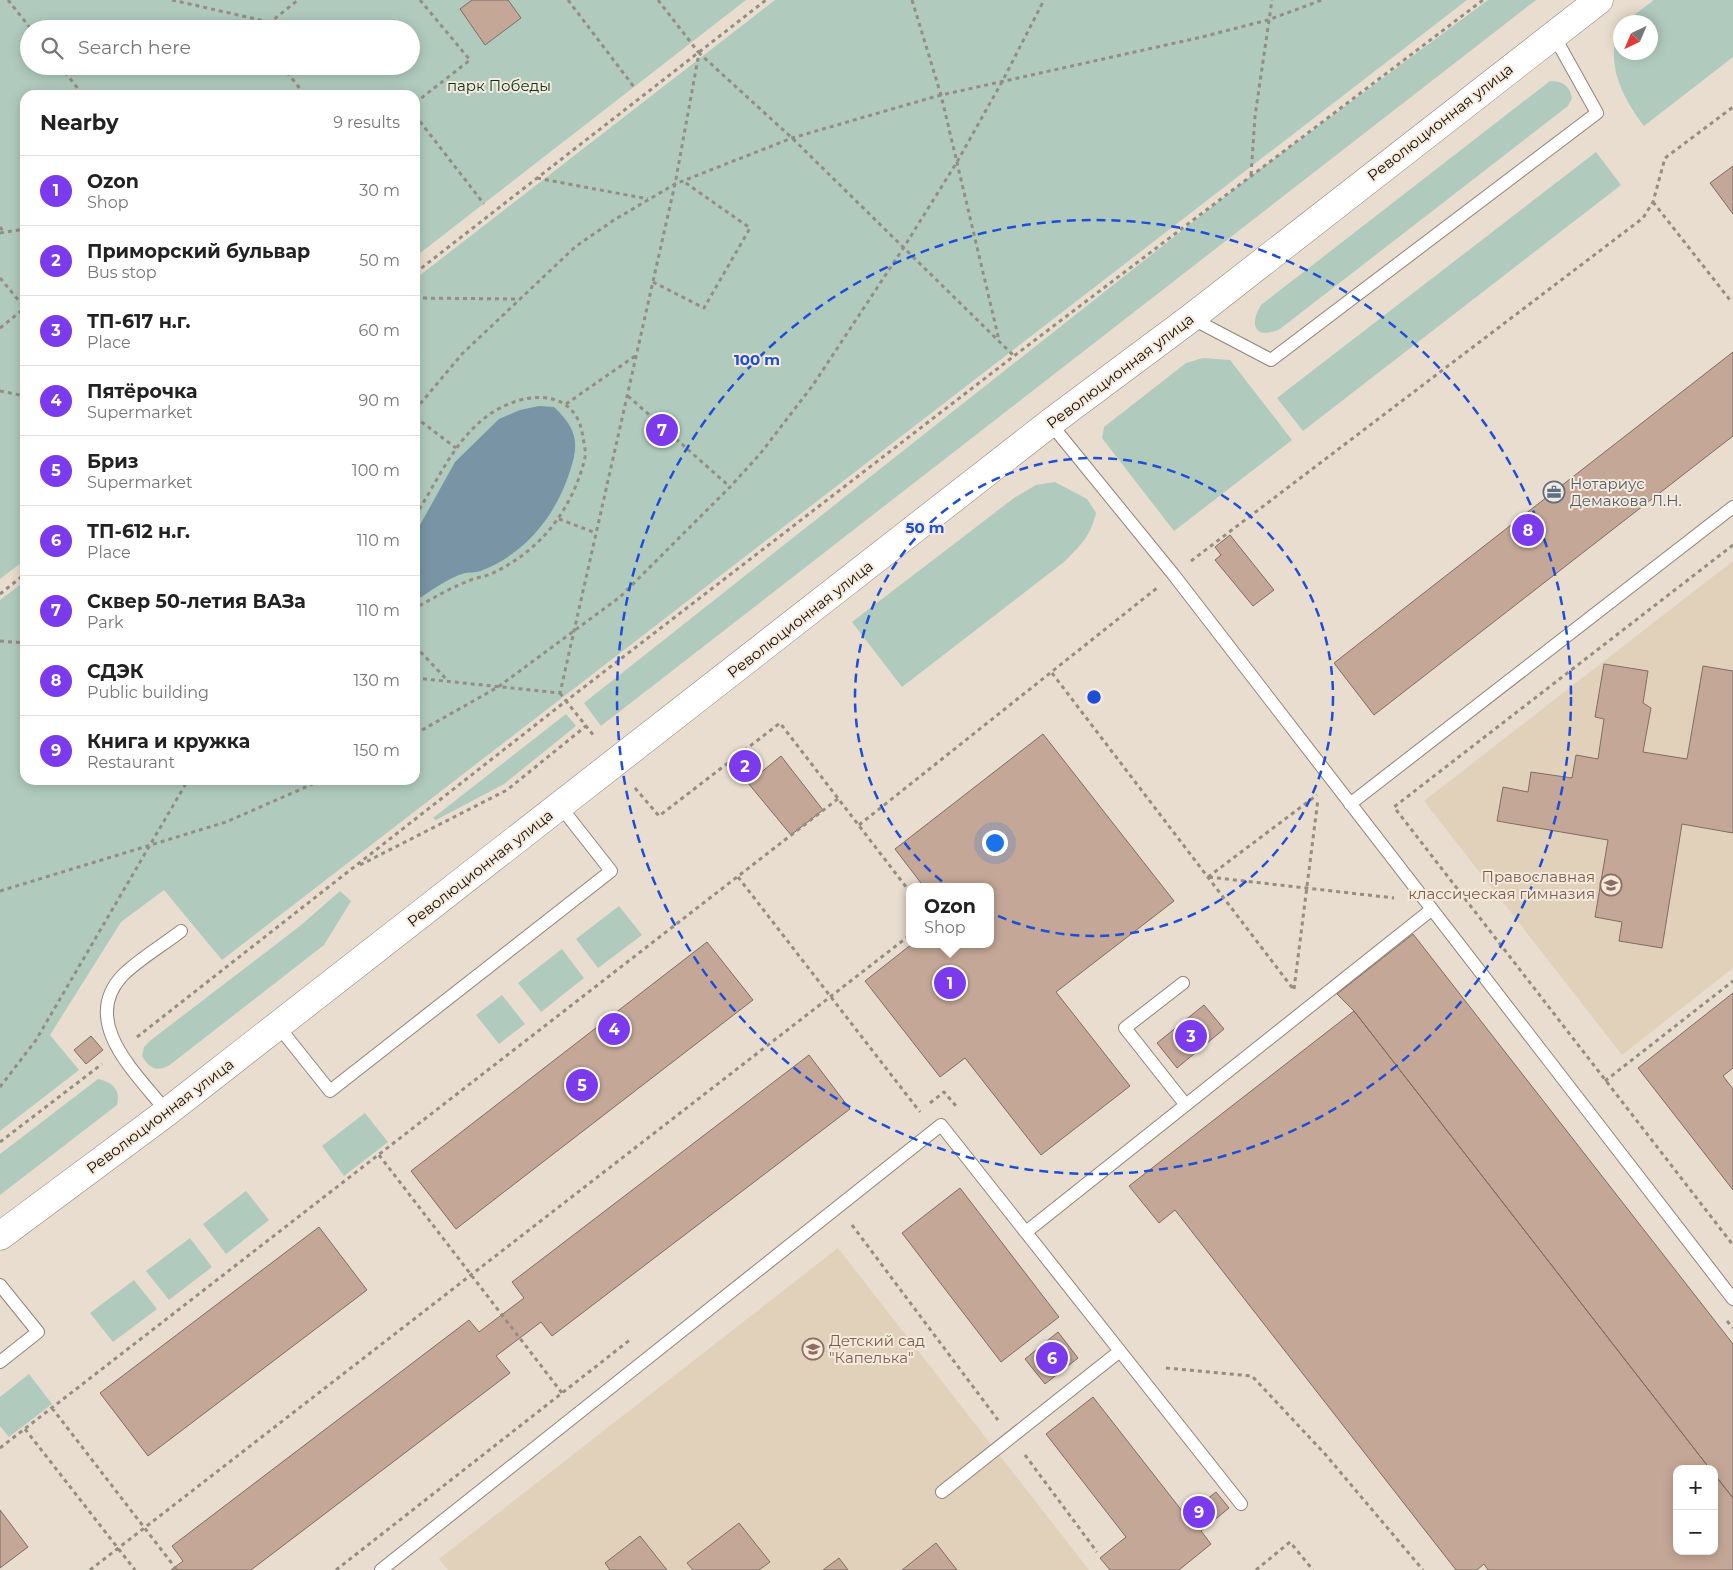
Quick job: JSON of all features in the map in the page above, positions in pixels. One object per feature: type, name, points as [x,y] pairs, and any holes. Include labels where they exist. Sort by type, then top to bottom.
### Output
[{"type":"main road","name":"Революционная улица","points":[[0,1236],[167,1112],[1050,424],[1191,318],[1599,0]]},
{"type":"lane","points":[[1191,318],[1271,360],[1596,113],[1553,34]]},
{"type":"lane","points":[[1050,424],[1173,574],[1733,1298]]},
{"type":"lane","points":[[1350,804],[1733,507]]},
{"type":"lane","points":[[278,1026],[330,1091],[596,884],[611,871],[560,806]]},
{"type":"lane","points":[[1026,1232],[1431,910]]},
{"type":"lane","points":[[167,1112],[113,1042],[105,1018],[109,996],[123,976],[181,931]]},
{"type":"lane","points":[[1183,982],[1125,1028],[1185,1104]]},
{"type":"lane","points":[[381,1570],[941,1125],[1241,1504]]},
{"type":"lane","points":[[0,1285],[38,1332],[0,1362]]},
{"type":"lane","points":[[942,1492],[1120,1351]]},
{"type":"path","points":[[8,0],[24,20]]},
{"type":"path","points":[[172,0],[260,20]]},
{"type":"path","points":[[272,20],[298,0]]},
{"type":"path","points":[[420,0],[470,60],[420,99]]},
{"type":"path","points":[[568,0],[634,87]]},
{"type":"path","points":[[658,0],[699,53],[792,138],[1014,356]]},
{"type":"path","points":[[420,269],[766,0]]},
{"type":"path","points":[[912,0],[941,95],[999,341]]},
{"type":"path","points":[[420,731],[498,687],[620,597],[730,487],[760,454],[813,385],[904,247],[957,162],[1003,80],[1044,0]]},
{"type":"path","points":[[1251,176],[1255,116],[1272,0]]},
{"type":"path","points":[[420,404],[462,354],[575,247],[614,220],[675,184],[792,138],[941,95],[1202,37],[1268,20],[1322,0]]},
{"type":"path","points":[[0,1142],[120,1051],[566,701],[1014,356],[1483,0]]},
{"type":"path","points":[[560,693],[675,184],[699,53]]},
{"type":"path","points":[[67,75],[79,90]]},
{"type":"path","points":[[289,75],[300,90]]},
{"type":"path","points":[[859,825],[1173,574],[1643,218],[1653,202],[1665,158],[1733,107]]},
{"type":"path","points":[[420,121],[484,204]]},
{"type":"path","points":[[538,178],[649,199]]},
{"type":"path","points":[[653,282],[704,308],[750,228],[682,181]]},
{"type":"path","points":[[1653,202],[1730,300],[1733,298]]},
{"type":"path","points":[[0,227],[2,233],[20,230]]},
{"type":"path","points":[[0,278],[20,302]]},
{"type":"path","points":[[420,298],[518,299]]},
{"type":"path","points":[[0,328],[20,312]]},
{"type":"path","points":[[566,404],[636,356]]},
{"type":"path","points":[[0,391],[20,395]]},
{"type":"path","points":[[627,395],[730,487]]},
{"type":"path","points":[[420,508],[456,448],[482,422],[502,408],[524,400],[548,397],[566,404],[582,423],[585,455],[574,489],[559,519],[541,539],[516,561],[490,574],[466,582],[420,605]]},
{"type":"path","points":[[420,421],[456,448]]},
{"type":"path","points":[[559,519],[596,533]]},
{"type":"path","points":[[1733,545],[1394,807],[1733,1245]]},
{"type":"path","points":[[0,594],[20,578]]},
{"type":"path","points":[[0,641],[20,643]]},
{"type":"path","points":[[420,651],[448,682]]},
{"type":"path","points":[[1052,672],[1297,994]]},
{"type":"path","points":[[420,679],[560,693],[594,736]]},
{"type":"path","points":[[635,788],[659,816],[780,722],[906,887]]},
{"type":"path","points":[[354,868],[507,790],[586,726]]},
{"type":"path","points":[[0,1087],[36,1040],[185,785]]},
{"type":"path","points":[[0,891],[226,822],[311,785]]},
{"type":"path","points":[[1208,877],[1318,793],[1294,989]]},
{"type":"path","points":[[0,1448],[839,798]]},
{"type":"path","points":[[738,877],[920,1112]]},
{"type":"path","points":[[1208,877],[1399,898]]},
{"type":"path","points":[[90,1570],[906,938]]},
{"type":"path","points":[[1605,1081],[1733,981]]},
{"type":"path","points":[[379,1155],[562,1393]]},
{"type":"path","points":[[838,1207],[1097,1552]]},
{"type":"path","points":[[1166,1368],[1252,1376],[1325,1454],[1423,1570]]},
{"type":"path","points":[[52,1408],[177,1570]]},
{"type":"path","points":[[25,1429],[135,1570]]},
{"type":"path","points":[[1256,1570],[1290,1542],[1313,1570]]},
{"type":"shaded area","name":"Православная классическая гимназия","points":[[1733,561],[1733,968],[1622,1055],[1424,801]]},
{"type":"shaded area","name":"Детский сад \"Капелька\"","points":[[838,1248],[1089,1570],[448,1570],[439,1559]]},
{"type":"green space","name":"парк Победы","points":[[0,0],[746,0],[420,253],[420,90],[20,90],[20,564],[0,579]]},
{"type":"green space","points":[[775,0],[1467,0],[222,960],[164,890],[121,922],[50,1035],[79,1070],[0,1131],[0,600],[20,585],[20,785],[420,785],[420,275]]},
{"type":"green space","points":[[1488,0],[1536,0],[601,726],[584,703],[1251,176]]},
{"type":"green space","points":[[1654,0],[1733,0],[1733,57],[1644,126],[1623,91],[1618,79],[1615,60],[1658,60],[1658,15],[1634,15]]},
{"type":"green space","points":[[1550,81],[1562,83],[1567,87],[1572,98],[1568,106],[1280,329],[1265,333],[1257,329],[1255,319],[1261,305]]},
{"type":"green space","points":[[1596,152],[1621,185],[1303,431],[1277,398]]},
{"type":"green space","points":[[1203,358],[1230,360],[1292,440],[1174,531],[1102,438],[1104,427],[1186,363]]},
{"type":"green space","points":[[1055,482],[1087,499],[1096,513],[1091,528],[1084,540],[1064,562],[902,687],[852,622],[1014,498],[1036,485]]},
{"type":"green space","points":[[566,714],[576,726],[504,784],[436,820],[433,818]]},
{"type":"green space","points":[[340,891],[351,901],[324,945],[171,1064],[158,1069],[148,1064],[142,1056],[144,1047],[151,1040],[300,926]]},
{"type":"green space","points":[[619,906],[642,935],[598,968],[576,939]]},
{"type":"green space","points":[[562,949],[584,978],[541,1012],[518,983]]},
{"type":"green space","points":[[502,995],[525,1024],[499,1044],[476,1015]]},
{"type":"green space","points":[[98,1079],[114,1087],[118,1095],[117,1105],[0,1195],[0,1154]]},
{"type":"green space","points":[[365,1113],[388,1142],[344,1176],[322,1146]]},
{"type":"green space","points":[[246,1191],[269,1220],[226,1254],[203,1224]]},
{"type":"green space","points":[[190,1238],[212,1267],[169,1300],[146,1271]]},
{"type":"green space","points":[[134,1280],[157,1309],[113,1342],[90,1313]]},
{"type":"green space","points":[[29,1374],[52,1404],[9,1437],[0,1426],[0,1397]]},
{"type":"water","points":[[539,406],[554,407],[567,422],[574,436],[575,452],[573,461],[557,502],[538,530],[513,553],[481,571],[465,573],[452,578],[420,598],[420,525],[455,462],[499,419],[520,410]]},
{"type":"building","points":[[472,0],[508,0],[521,18],[485,45],[460,9]]},
{"type":"building","points":[[1733,166],[1733,214],[1710,183]]},
{"type":"building","points":[[1733,352],[1733,436],[1374,715],[1334,663]]},
{"type":"building","points":[[1230,535],[1274,590],[1253,606],[1215,560],[1221,555],[1215,547]]},
{"type":"building","points":[[1604,664],[1648,671],[1643,703],[1651,708],[1643,752],[1687,759],[1703,666],[1733,671],[1733,833],[1682,824],[1662,948],[1619,941],[1622,922],[1595,917],[1608,840],[1497,821],[1503,787],[1528,792],[1531,772],[1572,778],[1576,755],[1598,759],[1604,719],[1595,717]]},
{"type":"building","points":[[1043,734],[1174,901],[1056,992],[1130,1086],[1041,1155],[965,1058],[940,1077],[865,981],[907,948],[994,948],[994,883],[921,883],[895,849]]},
{"type":"building","points":[[781,756],[823,810],[791,835],[748,783]]},
{"type":"building","points":[[1413,934],[1733,1344],[1733,1498],[1718,1479],[1718,1465],[1707,1465],[1354,1011],[1337,994]]},
{"type":"building","points":[[707,942],[753,1000],[456,1229],[411,1171]]},
{"type":"building","points":[[1733,993],[1733,1068],[1723,1076],[1733,1089],[1733,1190],[1638,1068]]},
{"type":"building","points":[[1204,1005],[1224,1029],[1177,1068],[1157,1043]]},
{"type":"building","points":[[1354,1011],[1707,1465],[1673,1465],[1673,1555],[1718,1555],[1718,1479],[1733,1498],[1733,1570],[1488,1570],[1484,1564],[1477,1570],[1456,1570],[1175,1210],[1159,1223],[1129,1186]]},
{"type":"building","points":[[91,1036],[103,1050],[86,1064],[74,1050]]},
{"type":"building","points":[[809,1055],[850,1109],[552,1336],[541,1322],[496,1356],[510,1373],[251,1570],[171,1570],[183,1561],[172,1546],[469,1320],[479,1332],[524,1298],[512,1282]]},
{"type":"building","points":[[960,1188],[1059,1317],[1001,1362],[902,1233]]},
{"type":"building","points":[[319,1227],[367,1290],[148,1456],[100,1393]]},
{"type":"building","points":[[1058,1332],[1078,1358],[1045,1384],[1025,1359]]},
{"type":"building","points":[[1093,1397],[1186,1516],[1216,1492],[1229,1508],[1201,1531],[1211,1544],[1179,1570],[1110,1570],[1100,1558],[1126,1537],[1046,1434]]},
{"type":"building","points":[[0,1510],[28,1547],[0,1568]]},
{"type":"building","points":[[739,1523],[770,1562],[759,1570],[693,1570],[687,1563]]},
{"type":"building","points":[[640,1536],[667,1570],[610,1570],[605,1563]]},
{"type":"building","points":[[936,1543],[957,1570],[902,1570]]},
{"type":"building","points":[[839,1558],[848,1570],[823,1570]]},
{"type":"place","name":"Сквер 50-летия ВАЗа","points":[[662,430]]},
{"type":"place","name":"Нотариус Демакова Л.Н.","points":[[1554,492]]},
{"type":"place","name":"СДЭК","points":[[1528,530]]},
{"type":"place","name":"Приморский бульвар","points":[[745,766]]},
{"type":"place","name":"Православная классическая гимназия","points":[[1611,885]]},
{"type":"place","name":"Ozon","points":[[950,983]]},
{"type":"place","name":"Пятёрочка","points":[[614,1029]]},
{"type":"place","name":"ТП-617 н.г.","points":[[1191,1036]]},
{"type":"place","name":"Бриз","points":[[582,1085]]},
{"type":"place","name":"Детский сад \"Капелька\"","points":[[813,1349]]},
{"type":"place","name":"ТП-612 н.г.","points":[[1052,1358]]},
{"type":"place","name":"Книга и кружка","points":[[1199,1512]]}]
